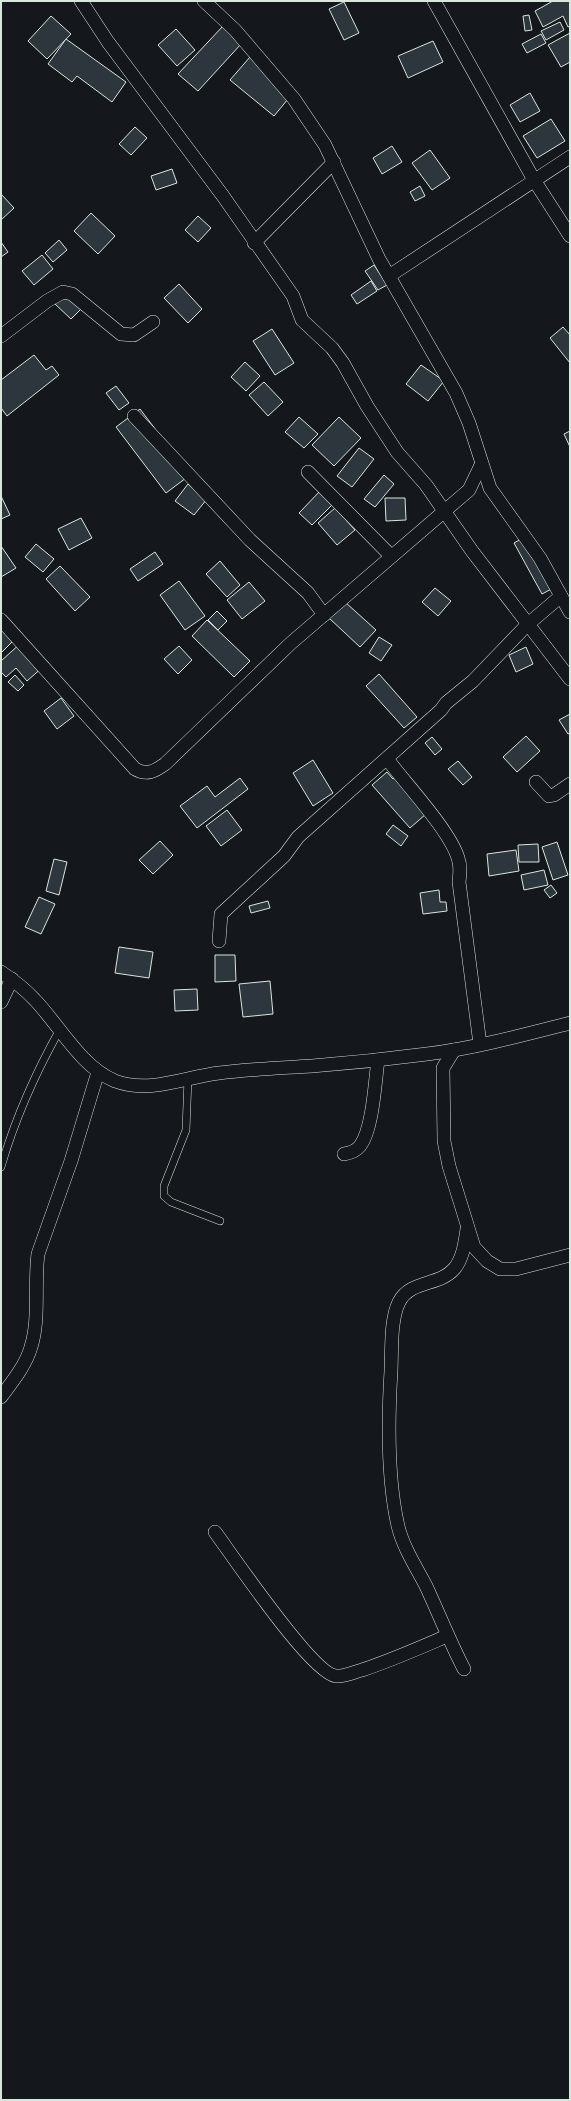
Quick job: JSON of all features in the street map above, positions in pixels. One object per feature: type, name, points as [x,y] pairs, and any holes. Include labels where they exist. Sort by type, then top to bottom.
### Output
[{"type":"street","points":[[81,1],[108,42],[223,196],[254,243],[293,296],[302,320],[332,348],[386,436],[445,510],[472,551],[570,680]]},
{"type":"street","points":[[434,1],[534,180],[570,236]]},
{"type":"street","points":[[206,2],[235,30],[294,99],[314,127],[334,162],[379,259],[456,393],[469,423],[481,465],[490,488],[522,532],[570,612]]},
{"type":"street","points":[[389,276],[570,157]]},
{"type":"street","points":[[254,243],[334,162]]},
{"type":"street","points":[[1,336],[47,301],[63,292],[72,294],[121,334],[134,336],[153,322]]},
{"type":"street","points":[[134,416],[250,540],[308,593],[324,615]]},
{"type":"street","points":[[1,620],[64,688],[135,769],[144,773],[154,772],[165,764],[324,615],[469,490],[481,465]]},
{"type":"street","points":[[308,472],[391,556]]},
{"type":"street","points":[[469,490],[490,488]]},
{"type":"street","points":[[219,941],[221,914],[284,856],[298,837],[388,760],[441,710],[451,698],[494,661],[527,625],[561,596]]},
{"type":"street","points":[[388,760],[444,832],[458,857],[461,868],[459,882],[480,1044]]},
{"type":"street","points":[[536,782],[549,796],[554,796],[570,784]]},
{"type":"street","points":[[1,1002],[6,976],[35,1000],[59,1031],[98,1072],[116,1081],[136,1086],[158,1086],[188,1078],[225,1072],[378,1060],[428,1054],[454,1050],[570,1023]]},
{"type":"street","points":[[454,1050],[444,1068],[444,1141],[467,1229],[474,1247],[487,1261],[500,1269],[516,1269],[570,1255]]},
{"type":"street","points":[[428,1054],[444,1068]]},
{"type":"street","points":[[344,1154],[353,1152],[360,1146],[364,1139],[372,1110],[378,1060]]},
{"type":"street","points":[[1,1397],[14,1379],[31,1347],[34,1328],[38,1254],[71,1162],[98,1072]]},
{"type":"street","points":[[464,1669],[447,1636],[398,1527],[394,1506],[389,1407],[393,1324],[398,1303],[406,1292],[420,1285],[442,1278],[454,1269],[462,1253],[467,1229]]},
{"type":"street","points":[[215,1532],[297,1644],[325,1671],[335,1676],[348,1674],[388,1662],[447,1636]]},
{"type":"lane","points":[[1,1167],[10,1137],[37,1070],[59,1031]]},
{"type":"lane","points":[[188,1078],[186,1130],[164,1186],[164,1196],[171,1202],[220,1221]]},
{"type":"building","points":[[553,1],[570,1],[570,26],[568,27],[563,16],[543,27],[535,11]]},
{"type":"building","points":[[344,2],[359,33],[344,40],[329,9]]},
{"type":"building","points":[[529,15],[532,30],[525,31],[523,16]]},
{"type":"building","points":[[51,16],[71,34],[47,59],[28,41]]},
{"type":"building","points":[[560,22],[564,30],[546,40],[541,31]]},
{"type":"building","points":[[223,26],[242,43],[198,91],[178,74]]},
{"type":"building","points":[[176,29],[195,50],[177,66],[158,45]]},
{"type":"building","points":[[570,33],[570,62],[561,67],[548,45]]},
{"type":"building","points":[[541,34],[546,43],[527,53],[522,44]]},
{"type":"building","points":[[66,39],[126,82],[112,102],[77,76],[72,82],[48,64]]},
{"type":"building","points":[[433,41],[443,62],[408,78],[398,56]]},
{"type":"building","points":[[250,57],[293,93],[274,116],[230,80]]},
{"type":"building","points":[[530,93],[540,111],[520,122],[510,105]]},
{"type":"building","points":[[551,119],[565,141],[537,158],[523,136]]},
{"type":"building","points":[[135,127],[147,138],[131,155],[119,144]]},
{"type":"building","points":[[392,146],[402,162],[382,174],[373,158]]},
{"type":"building","points":[[430,150],[450,178],[432,190],[412,163]]},
{"type":"building","points":[[172,169],[177,183],[156,190],[151,176]]},
{"type":"building","points":[[420,186],[425,196],[415,201],[410,192]]},
{"type":"building","points":[[1,194],[14,208],[1,220]]},
{"type":"building","points":[[91,213],[115,236],[98,254],[74,231]]},
{"type":"building","points":[[198,216],[211,228],[198,242],[185,230]]},
{"type":"building","points":[[59,240],[67,250],[53,262],[45,253]]},
{"type":"building","points":[[1,242],[8,252],[1,257]]},
{"type":"building","points":[[42,255],[53,269],[34,285],[22,271]]},
{"type":"building","points":[[374,265],[387,285],[378,290],[365,271]]},
{"type":"building","points":[[371,281],[377,291],[357,304],[351,295]]},
{"type":"building","points":[[179,284],[202,309],[188,323],[164,298]]},
{"type":"building","points":[[69,290],[85,305],[71,319],[55,304]]},
{"type":"building","points":[[563,327],[570,335],[570,363],[550,338]]},
{"type":"building","points":[[272,329],[294,363],[275,375],[253,341]]},
{"type":"building","points":[[34,355],[46,370],[52,366],[59,375],[7,416],[1,408],[1,380]]},
{"type":"building","points":[[245,362],[260,376],[246,391],[231,377]]},
{"type":"building","points":[[421,365],[444,381],[428,401],[406,384]]},
{"type":"building","points":[[264,382],[283,402],[268,416],[249,395]]},
{"type":"building","points":[[116,386],[129,403],[119,410],[106,393]]},
{"type":"building","points":[[140,409],[190,475],[166,493],[116,427]]},
{"type":"building","points":[[299,417],[318,434],[304,448],[285,432]]},
{"type":"building","points":[[339,417],[361,438],[334,466],[312,445]]},
{"type":"building","points":[[570,431],[570,447],[564,434]]},
{"type":"building","points":[[359,448],[374,459],[352,487],[337,476]]},
{"type":"building","points":[[384,475],[394,484],[375,507],[364,499]]},
{"type":"building","points":[[188,484],[207,499],[194,515],[175,501]]},
{"type":"building","points":[[322,489],[335,502],[312,525],[299,513]]},
{"type":"building","points":[[1,496],[10,515],[1,519]]},
{"type":"building","points":[[385,498],[405,498],[406,520],[386,521]]},
{"type":"building","points":[[335,508],[355,530],[337,545],[318,523]]},
{"type":"building","points":[[81,518],[92,538],[69,550],[58,529]]},
{"type":"building","points":[[528,535],[557,586],[542,594],[514,543]]},
{"type":"building","points":[[36,544],[54,559],[43,572],[25,557]]},
{"type":"building","points":[[1,546],[16,568],[1,577]]},
{"type":"building","points":[[155,552],[163,564],[138,581],[130,569]]},
{"type":"building","points":[[220,561],[240,585],[227,597],[206,574]]},
{"type":"building","points":[[60,566],[90,597],[75,611],[46,579]]},
{"type":"building","points":[[179,581],[205,616],[185,630],[160,595]]},
{"type":"building","points":[[249,582],[265,601],[242,619],[227,600]]},
{"type":"building","points":[[435,588],[451,601],[438,616],[422,602]]},
{"type":"building","points":[[345,602],[376,630],[360,647],[329,618]]},
{"type":"building","points":[[217,611],[227,621],[218,630],[208,620]]},
{"type":"building","points":[[1,620],[17,637],[1,653]]},
{"type":"building","points":[[207,620],[250,661],[234,677],[192,636]]},
{"type":"building","points":[[379,637],[392,645],[381,661],[369,653]]},
{"type":"building","points":[[22,642],[44,666],[27,681],[16,668],[6,677],[1,672],[1,661]]},
{"type":"building","points":[[179,646],[192,660],[178,674],[164,659]]},
{"type":"building","points":[[526,647],[533,664],[516,672],[509,655]]},
{"type":"building","points":[[379,674],[417,717],[404,728],[366,686]]},
{"type":"building","points":[[15,675],[24,685],[18,691],[8,682]]},
{"type":"building","points":[[61,698],[74,716],[57,729],[44,711]]},
{"type":"building","points":[[570,714],[570,733],[568,734],[559,720]]},
{"type":"building","points":[[526,736],[540,751],[517,772],[503,757]]},
{"type":"building","points":[[432,737],[442,749],[435,755],[425,743]]},
{"type":"building","points":[[313,760],[333,793],[313,806],[293,773]]},
{"type":"building","points":[[458,761],[472,777],[463,785],[448,769]]},
{"type":"building","points":[[402,771],[434,807],[410,828],[372,785],[387,772],[393,779]]},
{"type":"building","points":[[240,778],[248,789],[197,828],[180,806],[207,786],[215,797]]},
{"type":"building","points":[[227,810],[242,830],[221,846],[206,826]]},
{"type":"building","points":[[393,825],[408,836],[401,846],[386,834]]},
{"type":"building","points":[[160,841],[173,855],[153,874],[139,860]]},
{"type":"building","points":[[557,842],[568,875],[553,880],[542,847]]},
{"type":"building","points":[[538,844],[539,862],[519,862],[518,845]]},
{"type":"building","points":[[516,850],[519,871],[489,876],[487,854]]},
{"type":"building","points":[[54,859],[67,862],[59,895],[46,891]]},
{"type":"building","points":[[544,870],[548,885],[524,890],[521,875]]},
{"type":"building","points":[[551,885],[557,893],[550,898],[544,890]]},
{"type":"building","points":[[439,890],[440,902],[446,902],[447,911],[423,914],[420,893]]},
{"type":"building","points":[[39,897],[55,904],[41,934],[25,927]]},
{"type":"building","points":[[268,901],[270,908],[251,913],[249,906]]},
{"type":"building","points":[[119,947],[153,952],[149,978],[115,973]]},
{"type":"building","points":[[215,955],[235,955],[236,981],[215,982]]},
{"type":"building","points":[[270,981],[273,1014],[243,1017],[239,984]]},
{"type":"building","points":[[197,989],[198,1010],[175,1011],[174,990]]}]
